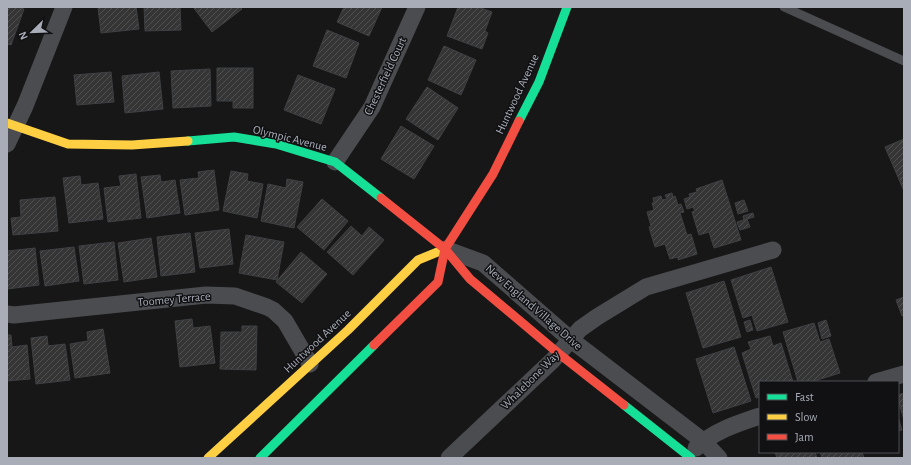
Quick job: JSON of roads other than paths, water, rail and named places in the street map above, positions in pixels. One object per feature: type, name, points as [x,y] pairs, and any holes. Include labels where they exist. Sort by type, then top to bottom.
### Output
[{"type":"street","points":[[7,144],[11,124],[25,106],[64,7]]},
{"type":"street","name":"Chesterfield Court","points":[[335,162],[372,107],[417,7]]},
{"type":"street","name":"Huntwood Avenue","points":[[260,458],[438,282],[445,249],[493,174],[539,82],[567,7]]},
{"type":"street","name":"Olympic Avenue","points":[[11,124],[68,144],[132,145],[234,137],[276,144],[335,162],[445,249]]},
{"type":"street","name":"Huntwood Avenue","points":[[208,458],[348,330],[418,260],[445,249]]},
{"type":"street","name":"New England Village Drive","points":[[445,249],[482,263],[570,340],[703,441],[719,458]]},
{"type":"street","name":"New England Village Drive","points":[[445,249],[470,279],[558,353],[688,457]]},
{"type":"street","name":"Whalebone Way","points":[[449,458],[553,360],[580,329],[597,317],[646,287],[773,250]]},
{"type":"street","name":"Toomey Terrace","points":[[7,314],[14,315],[206,295],[235,296],[274,310],[285,321],[310,364]]},
{"type":"street","points":[[880,381],[904,374]]},
{"type":"street","points":[[688,457],[703,441],[713,434],[759,416]]},
{"type":"lane","points":[[784,7],[904,61]]}]
